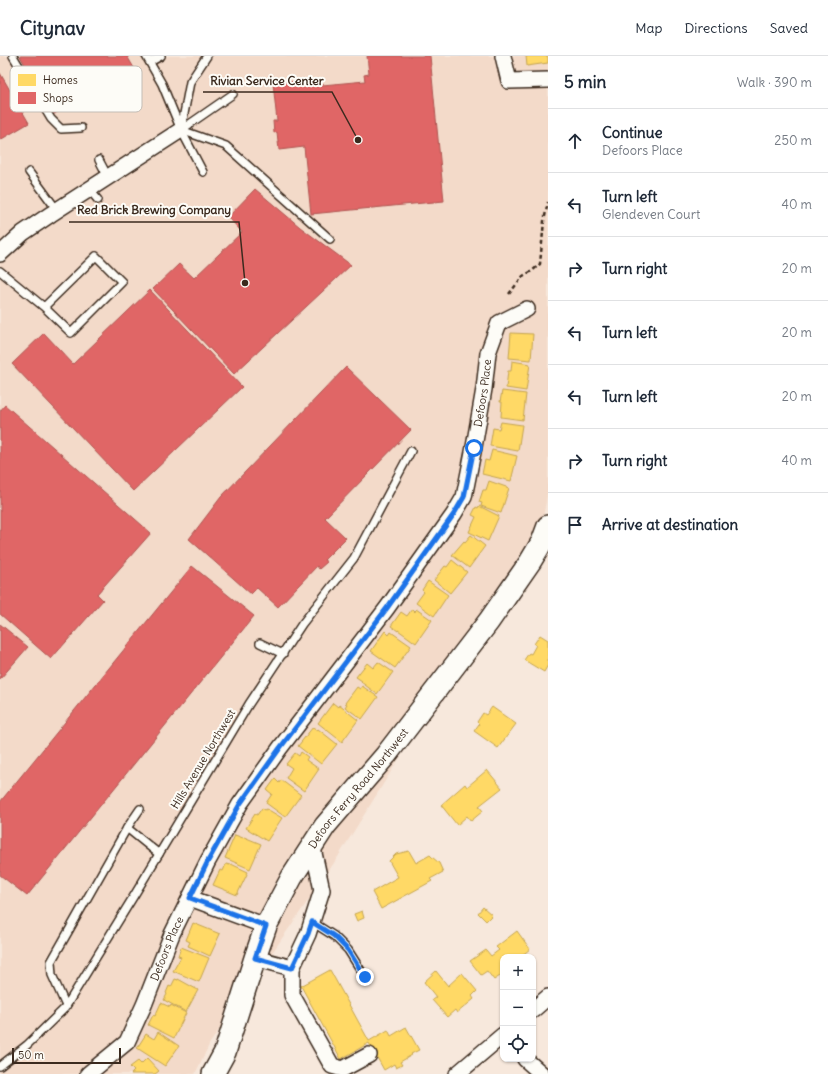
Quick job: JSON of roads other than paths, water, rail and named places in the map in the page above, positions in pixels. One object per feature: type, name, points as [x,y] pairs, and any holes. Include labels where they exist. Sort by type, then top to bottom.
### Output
[{"type":"street","points":[[502,56],[509,81],[548,80]]},
{"type":"street","points":[[0,254],[23,233],[57,210],[94,194],[108,177],[181,130]]},
{"type":"street","name":"Defoors Place","points":[[88,1074],[127,1042],[144,1005],[172,934],[208,861],[240,804],[280,748],[387,608],[454,514],[464,497],[483,396],[488,352],[499,323],[527,309]]},
{"type":"street","name":"Defoors Ferry Road Northwest","points":[[213,1074],[225,1052],[266,926],[292,877],[312,844],[325,826],[386,755],[489,621],[530,562],[542,542],[548,526]]},
{"type":"street","points":[[312,844],[322,890],[308,934],[292,968],[292,995],[332,1066],[343,1069],[369,1055]]},
{"type":"street","points":[[190,898],[266,926]]},
{"type":"street","points":[[255,958],[292,968]]},
{"type":"street","points":[[536,1007],[548,997]]},
{"type":"street","points":[[458,1074],[500,1039]]},
{"type":"street","points":[[528,1062],[542,1074]]},
{"type":"lane","points":[[14,56],[20,66]]},
{"type":"lane","points":[[161,56],[148,59],[162,84],[181,130],[204,172]]},
{"type":"lane","points":[[181,130],[190,82],[207,56]]},
{"type":"lane","points":[[181,130],[233,94]]},
{"type":"lane","points":[[47,112],[51,119],[61,129],[80,128]]},
{"type":"lane","points":[[181,130],[226,146],[330,239]]},
{"type":"lane","points":[[99,160],[108,177]]},
{"type":"lane","points":[[29,172],[57,210]]},
{"type":"lane","points":[[0,271],[72,333],[122,282],[96,256],[44,308]]},
{"type":"lane","name":"Hills Avenue Northwest","points":[[0,1066],[27,1045],[66,1006],[249,704],[302,624],[354,558],[411,451]]},
{"type":"lane","points":[[260,643],[283,654]]},
{"type":"lane","points":[[66,1006],[52,975],[52,962],[127,828],[140,809]]},
{"type":"lane","points":[[127,828],[159,854]]},
{"type":"lane","points":[[312,922],[334,936],[348,950],[365,977]]},
{"type":"place","name":"Rivian Service Center","points":[[358,140]]},
{"type":"place","name":"Red Brick Brewing Company","points":[[245,283]]}]
